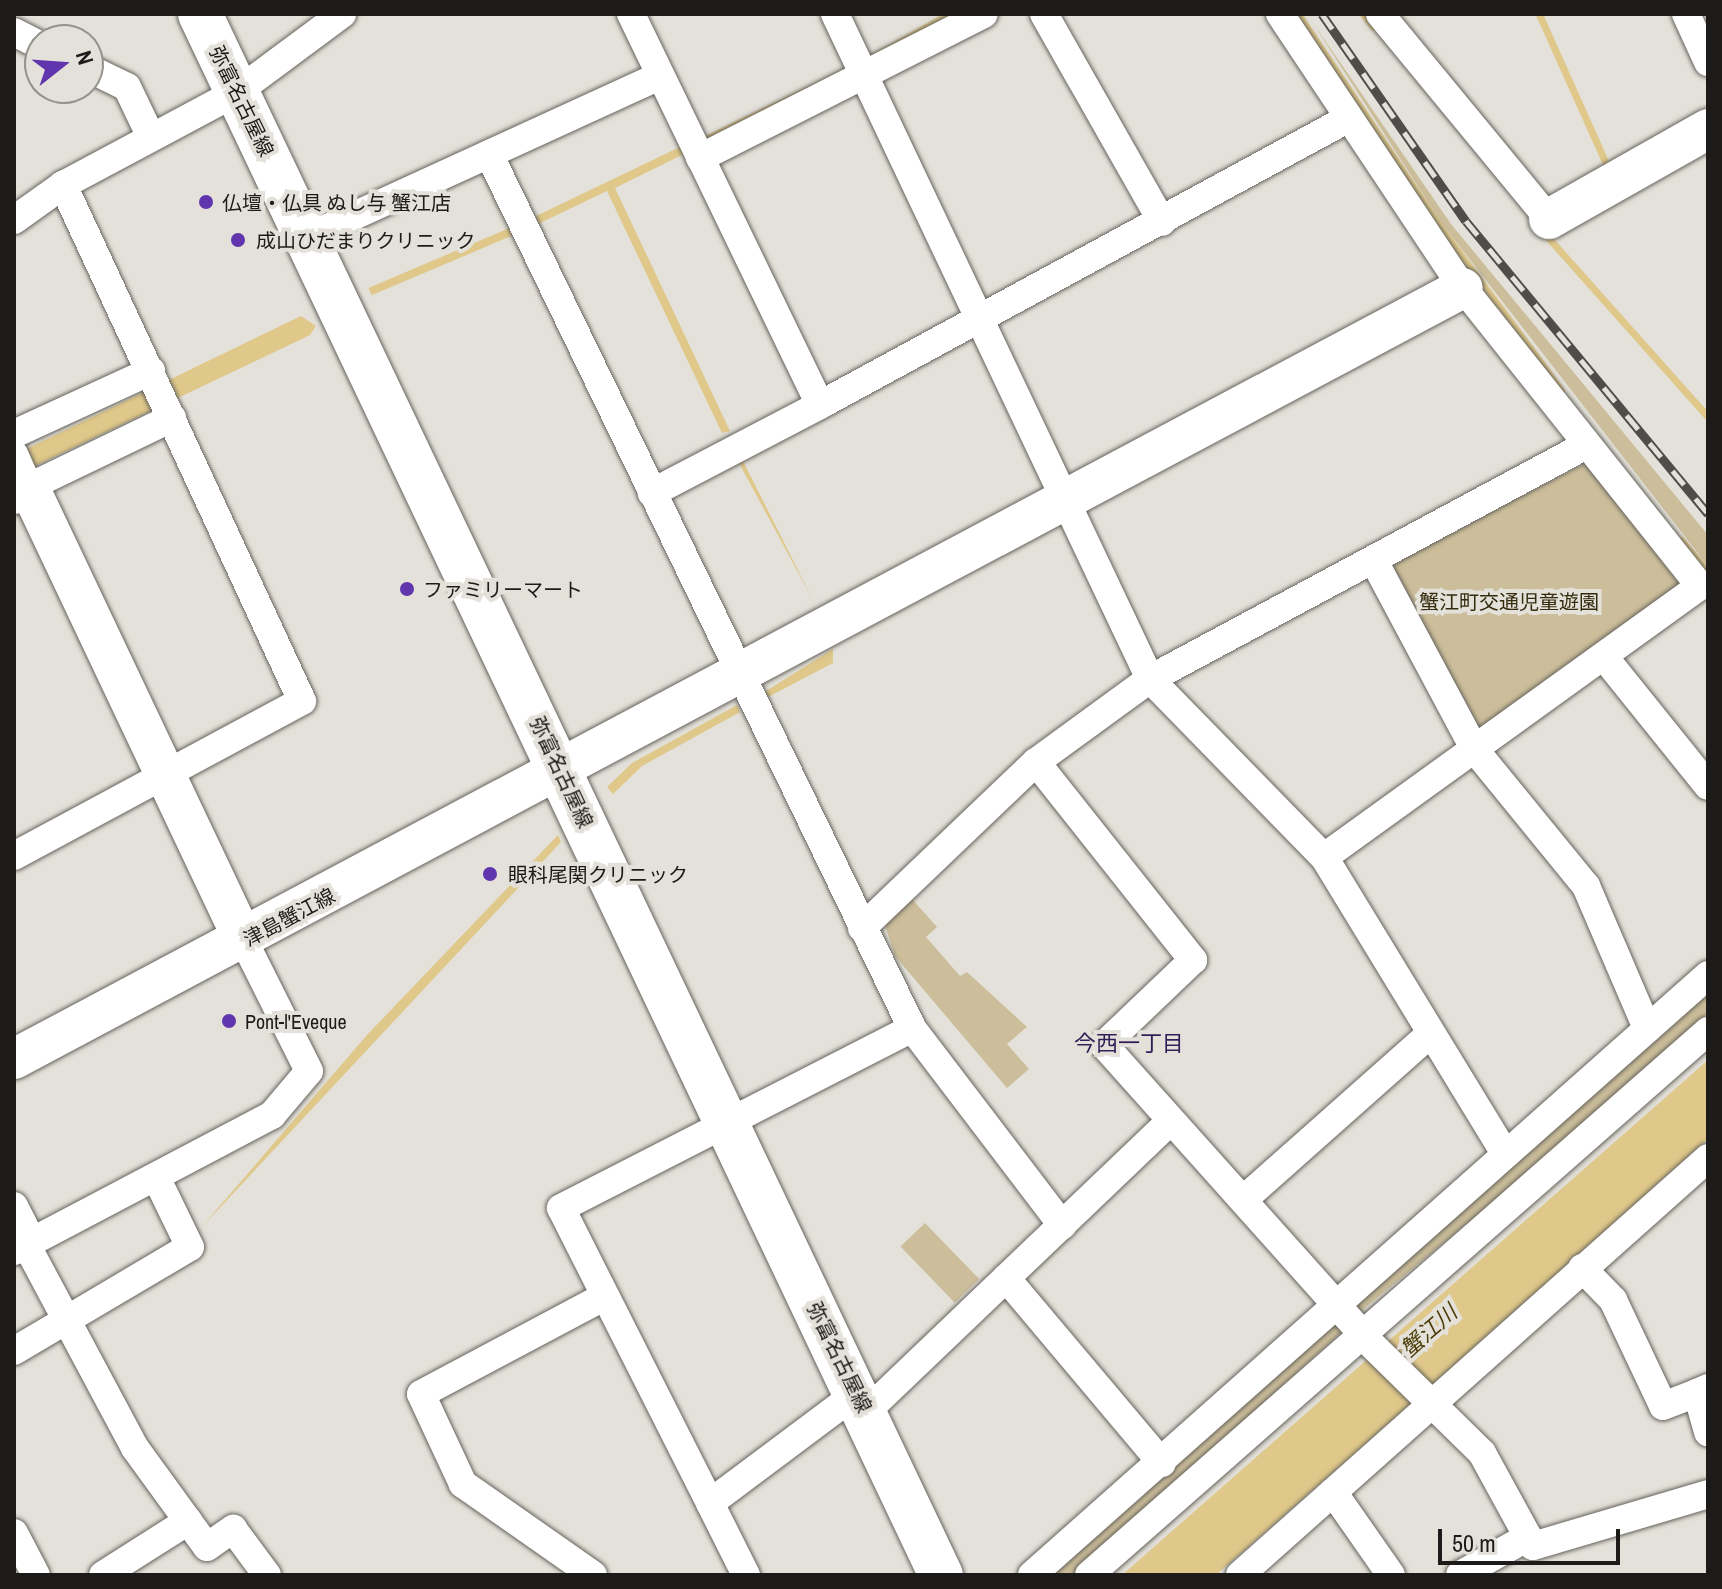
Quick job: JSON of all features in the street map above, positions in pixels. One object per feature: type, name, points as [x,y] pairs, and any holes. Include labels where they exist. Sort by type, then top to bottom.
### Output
[{"type":"main road","name":"弥富名古屋線","points":[[200,14],[862,1402],[941,1575]]},
{"type":"street","points":[[14,220],[63,185],[237,92],[342,14]]},
{"type":"street","points":[[631,14],[820,405]]},
{"type":"street","points":[[835,14],[1150,679],[1324,857],[1505,1154]]},
{"type":"street","points":[[700,158],[984,14]]},
{"type":"street","points":[[1044,14],[1162,222]]},
{"type":"street","points":[[1280,14],[1463,288],[1583,447],[1704,591],[1324,857]]},
{"type":"street","points":[[1380,14],[1549,219],[1708,129]]},
{"type":"street","points":[[1686,14],[1708,62]]},
{"type":"street","points":[[104,76],[127,87],[151,137]]},
{"type":"street","points":[[308,237],[660,76]]},
{"type":"street","points":[[652,493],[981,321],[1349,118]]},
{"type":"street","points":[[489,154],[737,673],[912,1028],[1062,1225]]},
{"type":"street","points":[[14,856],[302,701],[63,185]]},
{"type":"street","name":"津島蟹江線","points":[[14,1059],[244,941],[737,673],[1463,288]]},
{"type":"street","points":[[14,434],[153,375]]},
{"type":"street","points":[[24,1246],[272,1115],[309,1071],[20,478],[169,412]]},
{"type":"street","points":[[862,928],[1036,762],[1150,679],[1583,447]]},
{"type":"street","points":[[1374,561],[1475,750],[1586,886],[1647,1028]]},
{"type":"street","points":[[1605,658],[1708,786]]},
{"type":"street","points":[[1036,762],[1193,960],[1104,1045],[1367,1339],[1426,1402],[1482,1453],[1533,1546],[1708,1494]]},
{"type":"street","points":[[1032,1575],[1162,1463],[1337,1303],[1708,975]]},
{"type":"street","points":[[746,1575],[561,1208],[912,1028]]},
{"type":"street","points":[[1089,1575],[1367,1339],[1708,1031]]},
{"type":"street","points":[[1243,1200],[1431,1033]]},
{"type":"street","points":[[710,1503],[862,1402],[1006,1278],[1171,1121]]},
{"type":"street","points":[[1240,1575],[1333,1492],[1426,1402],[1708,1158]]},
{"type":"street","points":[[14,1351],[190,1247],[156,1177]]},
{"type":"street","points":[[14,1206],[24,1246],[135,1448],[207,1547],[233,1529],[267,1575]]},
{"type":"street","points":[[1582,1268],[1613,1300],[1663,1406],[1702,1390],[1708,1432]]},
{"type":"street","points":[[1006,1278],[1162,1463]]},
{"type":"street","points":[[593,1575],[463,1484],[421,1394],[605,1296]]},
{"type":"street","points":[[1333,1492],[1391,1575]]},
{"type":"street","points":[[103,1575],[188,1521]]},
{"type":"street","points":[[14,1533],[36,1575]]},
{"type":"street","points":[[1460,1575],[1528,1537]]},
{"type":"green space","points":[[1311,20],[1451,224],[1708,535],[1708,566],[1443,225]]},
{"type":"green space","name":"蟹江町交通児童遊園","points":[[1586,463],[1680,576],[1680,590],[1484,728],[1470,723],[1393,570],[1398,559]]},
{"type":"green space","points":[[912,899],[937,927],[926,937],[960,976],[967,972],[1027,1027],[1007,1044],[1029,1069],[1007,1088],[895,956],[884,922]]},
{"type":"green space","points":[[1708,989],[1708,1013],[1478,1224],[1465,1225],[1355,1316],[1347,1308]]},
{"type":"green space","points":[[925,1223],[979,1279],[955,1303],[901,1247]]},
{"type":"green space","points":[[1335,1317],[1346,1328],[1075,1575],[1045,1575]]},
{"type":"water","points":[[943,14],[954,14],[869,61],[867,57]]},
{"type":"water","points":[[846,68],[848,73],[707,142],[705,136]]},
{"type":"water","points":[[682,146],[686,153],[615,188],[730,431],[722,433],[607,191],[538,224],[534,217]]},
{"type":"water","points":[[512,227],[515,234],[372,295],[368,288]]},
{"type":"water","points":[[301,316],[316,326],[310,335],[14,476],[14,455]]},
{"type":"water","points":[[743,461],[813,600],[739,463]]},
{"type":"water","points":[[833,649],[833,663],[766,698],[763,693]]},
{"type":"water","points":[[737,705],[740,712],[642,766],[613,794],[607,787],[632,763]]},
{"type":"water","points":[[558,835],[561,842],[200,1229],[367,1035]]},
{"type":"water","name":"蟹江川","points":[[1708,1060],[1708,1139],[1422,1394],[1216,1575],[1122,1575]]},
{"type":"waterway","points":[[1298,14],[1440,227],[1561,390]]},
{"type":"waterway","points":[[1363,14],[1373,27]]},
{"type":"waterway","points":[[1539,14],[1607,166]]},
{"type":"waterway","points":[[1544,233],[1708,417]]},
{"type":"waterway","points":[[1681,540],[1708,572]]},
{"type":"railway","points":[[1322,14],[1466,221],[1708,514]]},
{"type":"place","name":"仏壇・仏具 ぬし与 蟹江店","points":[[206,202]]},
{"type":"place","name":"成山ひだまりクリニック","points":[[238,240]]},
{"type":"place","name":"ファミリーマート","points":[[407,589]]},
{"type":"place","name":"眼科尾関クリニック","points":[[490,874]]},
{"type":"place","name":"Pont-l'Eveque","points":[[229,1021]]},
{"type":"district","name":"今西一丁目","points":[[1129,1044]]}]
